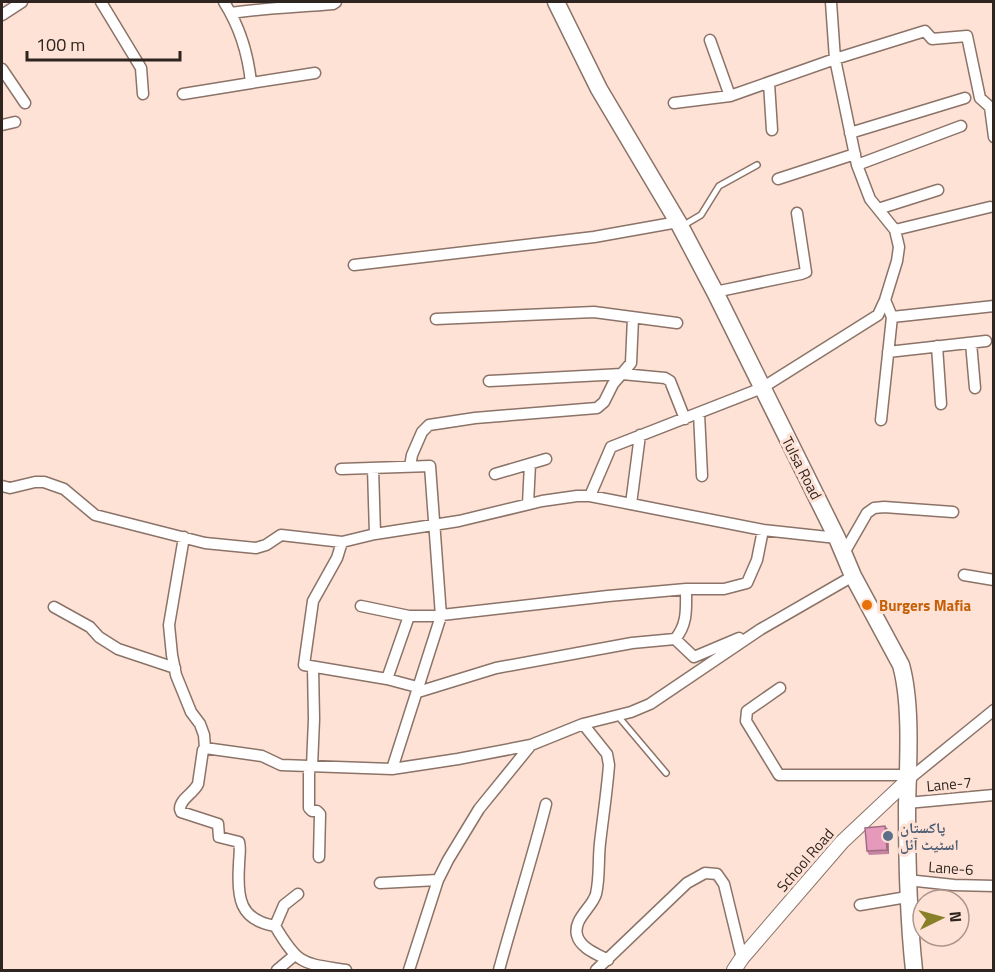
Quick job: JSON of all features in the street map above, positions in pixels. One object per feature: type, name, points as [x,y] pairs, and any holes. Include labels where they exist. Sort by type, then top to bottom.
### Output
[{"type":"main road","name":"Tulsa Road","points":[[556,2],[599,89],[679,224],[715,292],[841,546],[853,576],[901,665],[905,679],[909,777],[907,888],[914,970]]},
{"type":"street","points":[[2,15],[22,2]]},
{"type":"street","points":[[101,2],[141,68],[143,94]]},
{"type":"street","points":[[224,2],[244,41],[251,83]]},
{"type":"street","points":[[231,13],[336,2]]},
{"type":"street","points":[[590,496],[611,447],[762,388],[878,315],[885,300],[899,247],[895,230],[870,199],[856,159],[835,59],[831,2]]},
{"type":"street","points":[[674,103],[730,96],[835,59],[925,31],[932,39],[967,36],[980,98],[990,106],[993,136]]},
{"type":"street","points":[[710,40],[730,96]]},
{"type":"street","points":[[2,69],[25,103]]},
{"type":"street","points":[[183,94],[315,73]]},
{"type":"street","points":[[769,83],[772,130]]},
{"type":"street","points":[[850,133],[965,98]]},
{"type":"street","points":[[2,125],[15,122]]},
{"type":"street","points":[[778,179],[856,159],[961,126]]},
{"type":"street","points":[[878,209],[938,190]]},
{"type":"street","points":[[895,230],[990,207]]},
{"type":"street","points":[[715,292],[806,272],[797,213]]},
{"type":"street","points":[[354,265],[594,237],[679,224]]},
{"type":"street","points":[[881,420],[892,317],[885,300]]},
{"type":"street","points":[[892,317],[993,306]]},
{"type":"street","points":[[436,319],[594,312],[677,323]]},
{"type":"street","points":[[410,466],[422,432],[429,425],[475,418],[597,408],[604,402],[613,384],[631,363],[633,318]]},
{"type":"street","points":[[888,352],[986,341]]},
{"type":"street","points":[[971,343],[975,388]]},
{"type":"street","points":[[937,346],[942,404]]},
{"type":"street","points":[[489,381],[622,374],[665,378],[670,381],[685,419]]},
{"type":"street","points":[[699,413],[702,476]]},
{"type":"street","points":[[631,504],[640,435]]},
{"type":"street","points":[[495,474],[546,459]]},
{"type":"street","points":[[528,504],[530,464]]},
{"type":"street","points":[[341,469],[429,466],[441,616],[392,769]]},
{"type":"street","points":[[373,468],[375,534]]},
{"type":"street","points":[[2,486],[10,488],[44,482],[64,489],[95,515],[205,543],[256,548],[266,545],[281,535],[342,542],[560,498],[590,496],[841,546],[867,513],[874,508],[953,512]]},
{"type":"street","points":[[361,606],[409,616],[441,616],[686,588],[724,589],[747,583],[757,560],[763,530]]},
{"type":"street","points":[[184,537],[169,625],[175,668],[191,712],[200,724],[206,748]]},
{"type":"street","points":[[342,542],[337,558],[313,600],[304,665],[387,679],[417,689],[496,668],[632,643],[675,639],[683,630],[686,615],[686,588]]},
{"type":"street","points":[[964,575],[993,580]]},
{"type":"street","points":[[206,748],[262,756],[281,765],[392,769],[531,745],[583,724],[650,704],[761,629],[853,576]]},
{"type":"street","points":[[54,607],[90,627],[99,637],[118,650],[175,668]]},
{"type":"street","points":[[387,679],[409,616]]},
{"type":"street","points":[[675,639],[694,657],[761,629]]},
{"type":"street","points":[[314,667],[314,719],[309,808],[320,814],[319,857]]},
{"type":"street","points":[[780,688],[747,711],[745,715],[746,721],[779,775],[909,777],[993,710]]},
{"type":"street","points":[[583,724],[607,754],[609,765],[599,846],[599,880],[594,899],[576,930],[577,938],[584,946],[608,960]]},
{"type":"street","points":[[409,970],[438,880],[448,860],[479,809],[531,745]]},
{"type":"street","points":[[206,748],[203,750],[198,784],[181,803],[180,810],[218,824],[219,837],[240,844],[238,883],[242,907],[249,916],[264,924],[275,926],[287,946],[301,961],[310,965],[346,970]]},
{"type":"street","name":"School Road","points":[[734,970],[842,842],[909,777]]},
{"type":"street","name":"Lane-7","points":[[908,803],[993,795]]},
{"type":"street","points":[[499,970],[546,804]]},
{"type":"street","points":[[596,970],[683,886],[701,874],[709,872],[717,873],[724,884],[742,958]]},
{"type":"street","points":[[380,883],[438,880]]},
{"type":"street","name":"Lane-6","points":[[860,905],[907,888],[954,885],[993,886]]},
{"type":"street","points":[[275,926],[284,905],[298,894]]},
{"type":"street","points":[[277,970],[295,955]]},
{"type":"lane","points":[[679,224],[701,215],[718,186],[757,165]]},
{"type":"lane","points":[[617,715],[666,773]]},
{"type":"building","points":[[885,826],[887,850],[867,851],[865,828]]},
{"type":"place","name":"Burgers Mafia","points":[[867,605]]},
{"type":"place","name":"پاکستان اسٹیٹ آئل","points":[[888,836]]}]
